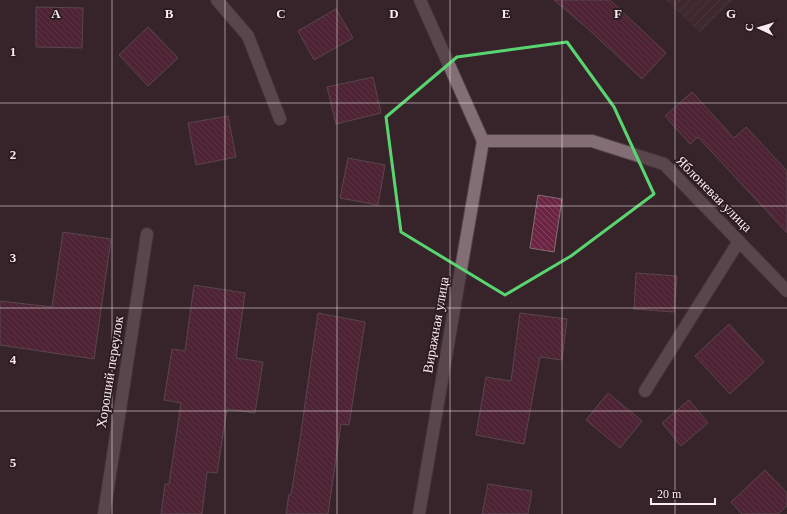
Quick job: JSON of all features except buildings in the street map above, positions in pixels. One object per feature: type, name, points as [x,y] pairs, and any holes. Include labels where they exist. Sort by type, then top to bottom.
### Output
[{"type":"street","points":[[217,0],[248,36],[280,119]]},
{"type":"street","points":[[420,0],[483,141]]},
{"type":"street","name":"Яблоневая улица","points":[[483,141],[592,141],[664,164],[787,291]]},
{"type":"street","name":"Виражная улица","points":[[419,514],[483,141]]},
{"type":"street","name":"Хороший переулок","points":[[104,514],[147,234]]},
{"type":"street","points":[[644,391],[739,241]]},
{"type":"highlighted area","points":[[567,42],[614,107],[654,194],[571,256],[505,295],[401,232],[386,117],[457,57]]},
{"type":"shaded area","points":[[666,0],[733,0],[700,33]]}]
